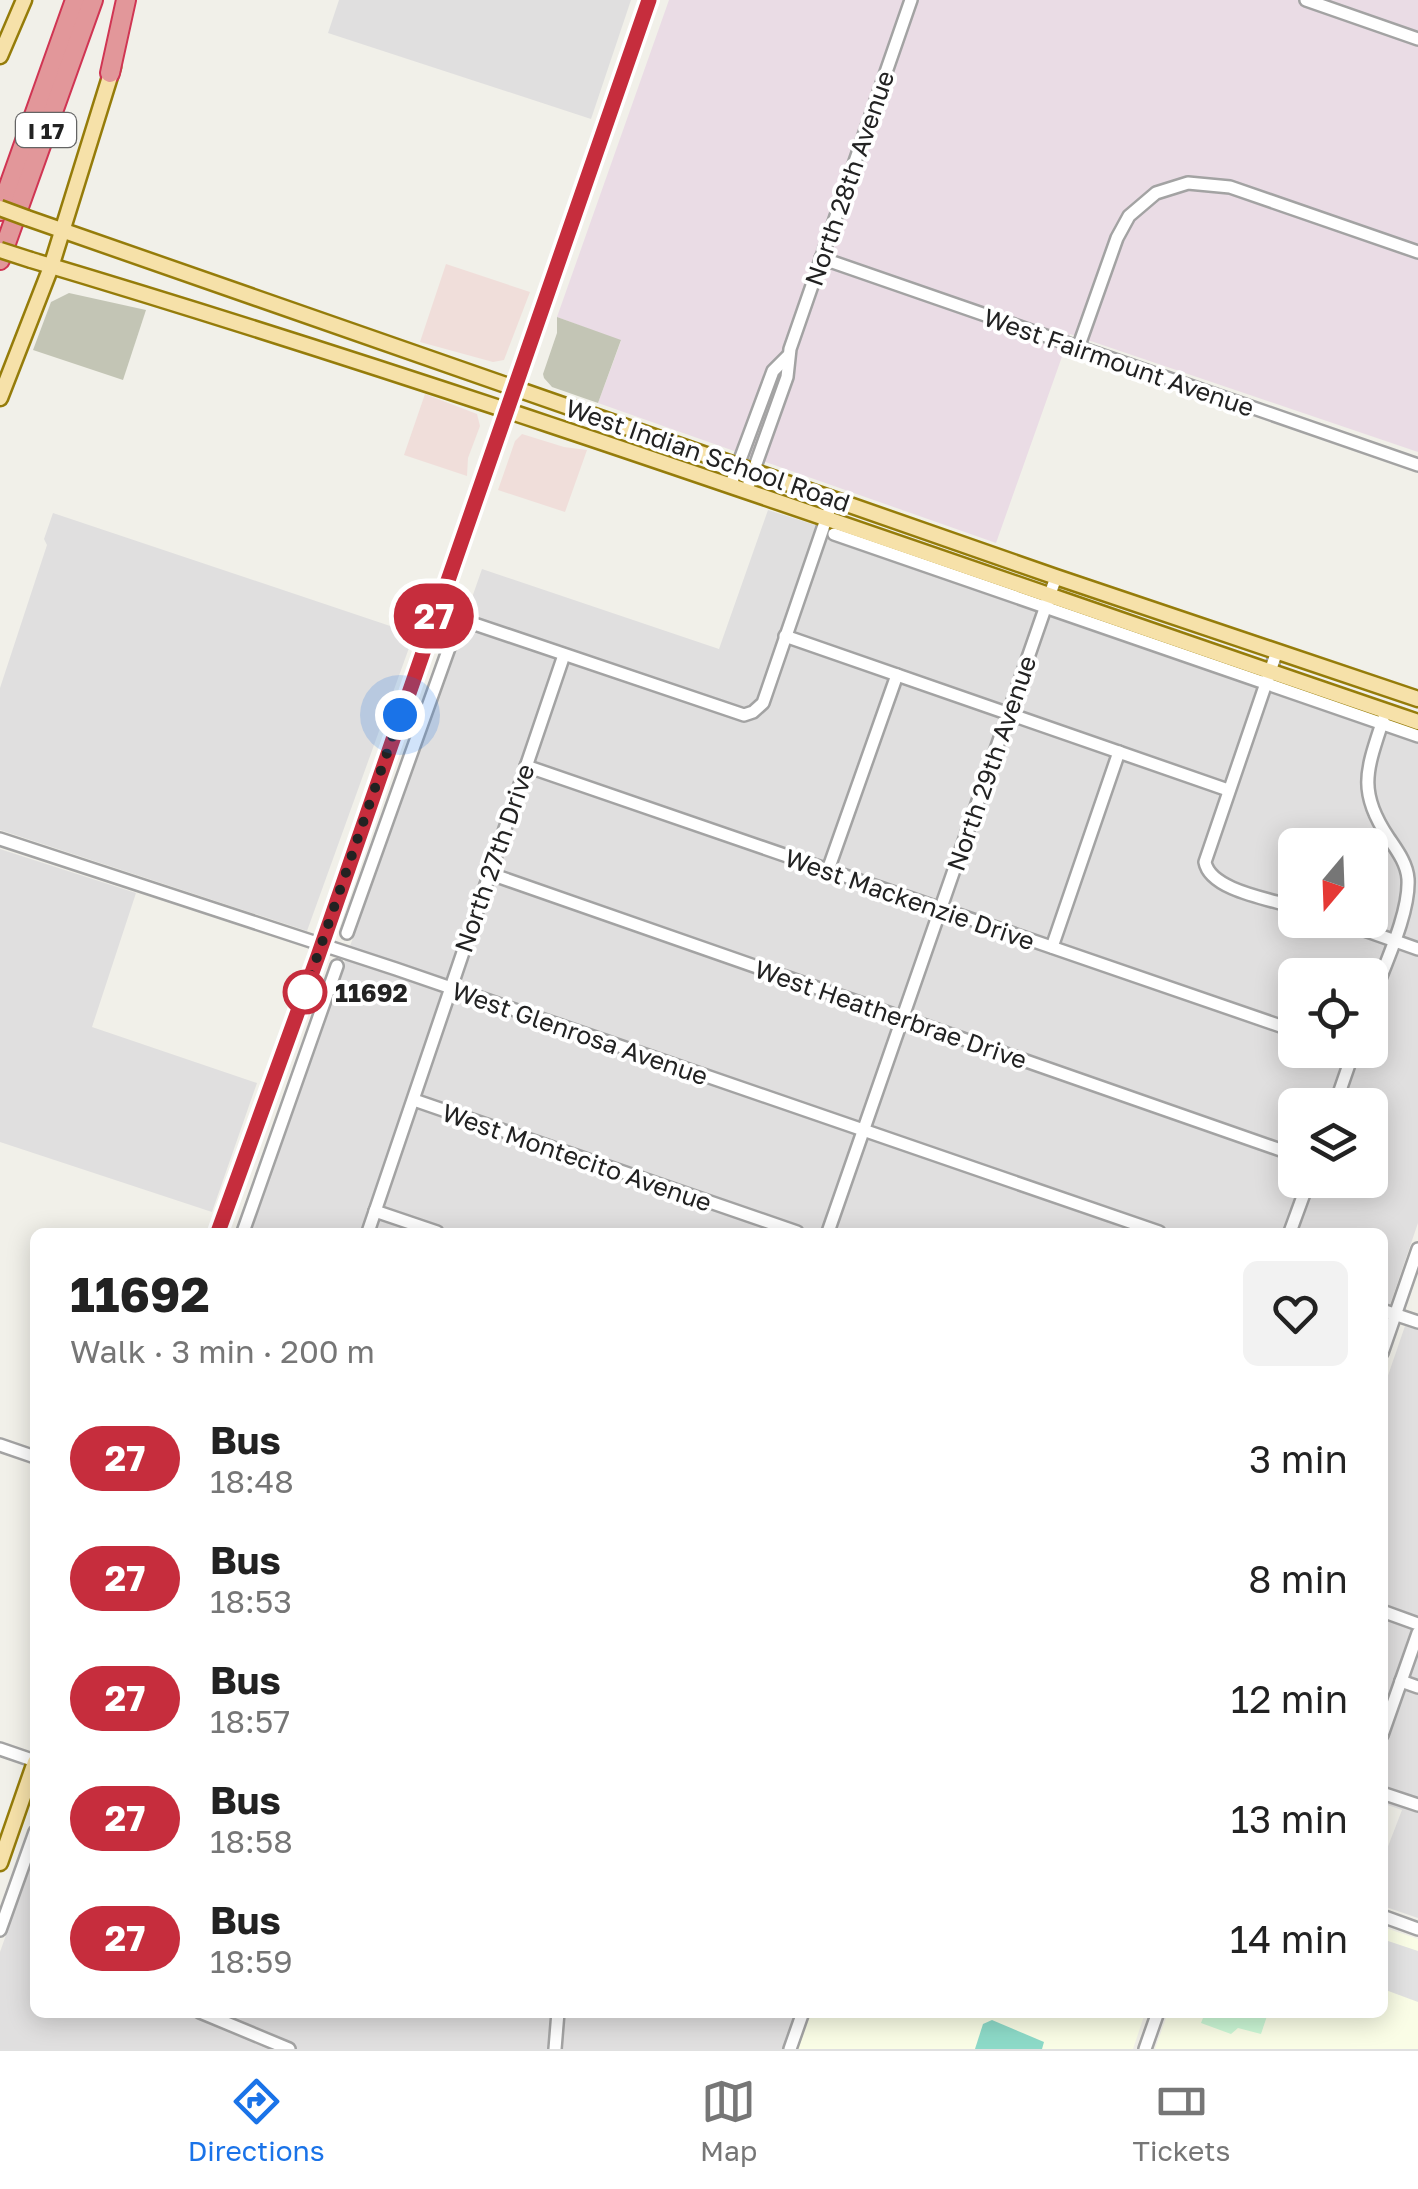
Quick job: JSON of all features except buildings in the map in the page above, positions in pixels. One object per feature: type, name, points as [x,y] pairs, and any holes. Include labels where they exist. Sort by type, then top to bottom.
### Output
[{"type":"highway","name":"I 17","points":[[0,182],[64,0]]},
{"type":"highway","points":[[0,210],[74,0]]},
{"type":"highway","name":"I 17","points":[[0,260],[92,0]]},
{"type":"highway","points":[[110,73],[126,0]]},
{"type":"main road","points":[[0,56],[24,0]]},
{"type":"main road","points":[[0,398],[51,266],[136,0]]},
{"type":"main road","points":[[219,1228],[649,0]]},
{"type":"main road","name":"West Indian School Road","points":[[0,210],[1056,577],[1418,698]]},
{"type":"main road","name":"West Indian School Road","points":[[0,250],[507,409],[827,517],[1048,601],[1384,718],[1418,722]]},
{"type":"main road","points":[[0,1863],[30,1777]]},
{"type":"street","name":"North 28th Avenue","points":[[747,489],[787,377],[788,356],[911,0]]},
{"type":"street","points":[[1306,0],[1418,39]]},
{"type":"street","points":[[1078,348],[1117,238],[1129,216],[1156,193],[1188,184],[1230,187],[1418,252]]},
{"type":"street","name":"West Fairmount Avenue","points":[[821,258],[1418,465]]},
{"type":"street","name":"North 28th Avenue","points":[[732,484],[772,371],[788,356]]},
{"type":"street","points":[[436,611],[736,715],[753,712],[763,702],[833,499]]},
{"type":"street","name":"West Indian School Road","points":[[834,534],[1048,601]]},
{"type":"street","name":"North 29th Avenue","points":[[829,1228],[1056,577]]},
{"type":"street","points":[[348,934],[458,620]]},
{"type":"street","points":[[785,636],[1228,790]]},
{"type":"street","points":[[1277,651],[1205,857],[1207,872],[1218,883],[1278,902]]},
{"type":"street","name":"North 27th Drive","points":[[370,1228],[564,655]]},
{"type":"street","points":[[828,870],[896,675]]},
{"type":"street","points":[[1384,718],[1368,763],[1367,798],[1402,858],[1408,877],[1404,904],[1387,958]]},
{"type":"street","name":"West Indian School Road","points":[[1384,718],[1418,736]]},
{"type":"street","points":[[1052,948],[1120,752]]},
{"type":"street","name":"West Mackenzie Drive","points":[[526,766],[1278,1025]]},
{"type":"street","name":"West Glenrosa Avenue","points":[[0,839],[450,988],[1147,1228]]},
{"type":"street","name":"West Heatherbrae Drive","points":[[488,873],[1278,1149]]},
{"type":"street","points":[[334,906],[355,913]]},
{"type":"street","points":[[1387,938],[1418,948]]},
{"type":"street","points":[[244,1228],[337,966]]},
{"type":"street","points":[[309,980],[329,988]]},
{"type":"street","name":"West Montecito Avenue","points":[[414,1100],[786,1228]]},
{"type":"street","points":[[1291,1228],[1302,1198]]},
{"type":"street","points":[[376,1211],[425,1228]]},
{"type":"street","points":[[1418,1249],[1389,1312],[1418,1322]]},
{"type":"street","points":[[0,1445],[30,1455]]},
{"type":"street","points":[[1388,1614],[1418,1624]]},
{"type":"street","points":[[1388,1719],[1418,1633]]},
{"type":"street","points":[[1401,1681],[1418,1687]]},
{"type":"street","points":[[0,1750],[30,1760]]},
{"type":"street","points":[[1388,1794],[1418,1805]]},
{"type":"street","points":[[14,1826],[30,1831]]},
{"type":"street","points":[[0,1930],[30,1847]]},
{"type":"street","points":[[1388,1918],[1418,1929]]},
{"type":"street","points":[[214,2018],[289,2049]]},
{"type":"street","points":[[555,2049],[558,2018]]},
{"type":"street","points":[[790,2049],[801,2018]]},
{"type":"street","points":[[1145,2049],[1156,2018]]},
{"type":"shaded area","points":[[339,0],[631,0],[591,119],[328,33]]},
{"type":"shaded area","points":[[669,0],[1418,0],[1418,452],[1070,334],[996,543],[598,403],[621,341],[557,317]]},
{"type":"shaded area","points":[[446,264],[530,292],[504,360],[493,362],[420,342]]},
{"type":"shaded area","points":[[69,293],[146,310],[123,380],[33,350],[51,302]]},
{"type":"shaded area","points":[[557,317],[621,340],[598,403],[552,387],[544,378],[557,333]]},
{"type":"shaded area","points":[[425,394],[477,414],[480,426],[468,458],[467,476],[404,455]]},
{"type":"shaded area","points":[[522,434],[587,450],[565,512],[498,490],[515,441]]},
{"type":"shaded area","points":[[768,510],[831,530],[828,540],[1418,742],[1418,1223],[1388,1310],[1388,1228],[251,1228],[482,569],[719,649]]},
{"type":"shaded area","points":[[53,513],[414,634],[307,931],[0,830],[0,688],[47,545],[44,539]]},
{"type":"shaded area","points":[[0,849],[136,893],[92,1027],[257,1083],[212,1212],[0,1142]]},
{"type":"shaded area","points":[[1405,1326],[1418,1330],[1418,1918],[1388,1908],[1388,1846],[1402,1810],[1388,1805],[1388,1376]]},
{"type":"shaded area","points":[[30,1866],[30,2018],[794,2018],[783,2049],[0,2049],[0,1952]]},
{"type":"shaded area","points":[[1388,1929],[1418,1939],[1418,2049],[1155,2049],[1166,2018],[1388,2018]]},
{"type":"shaded area","points":[[1388,1941],[1418,1951],[1418,2002],[1388,1991]]},
{"type":"shaded area","points":[[808,2018],[1143,2018],[1133,2049],[798,2049]]},
{"type":"green space","points":[[1203,2018],[1266,2018],[1261,2034],[1238,2028],[1231,2034],[1201,2023]]},
{"type":"green space","points":[[992,2020],[1044,2042],[1042,2049],[975,2049],[983,2024]]},
{"type":"bus line","name":"27","points":[[219,1228],[318,956],[649,0]]},
{"type":"place","name":"11692","points":[[305,992]]},
{"type":"route","points":[[305,992],[400,715]]}]
